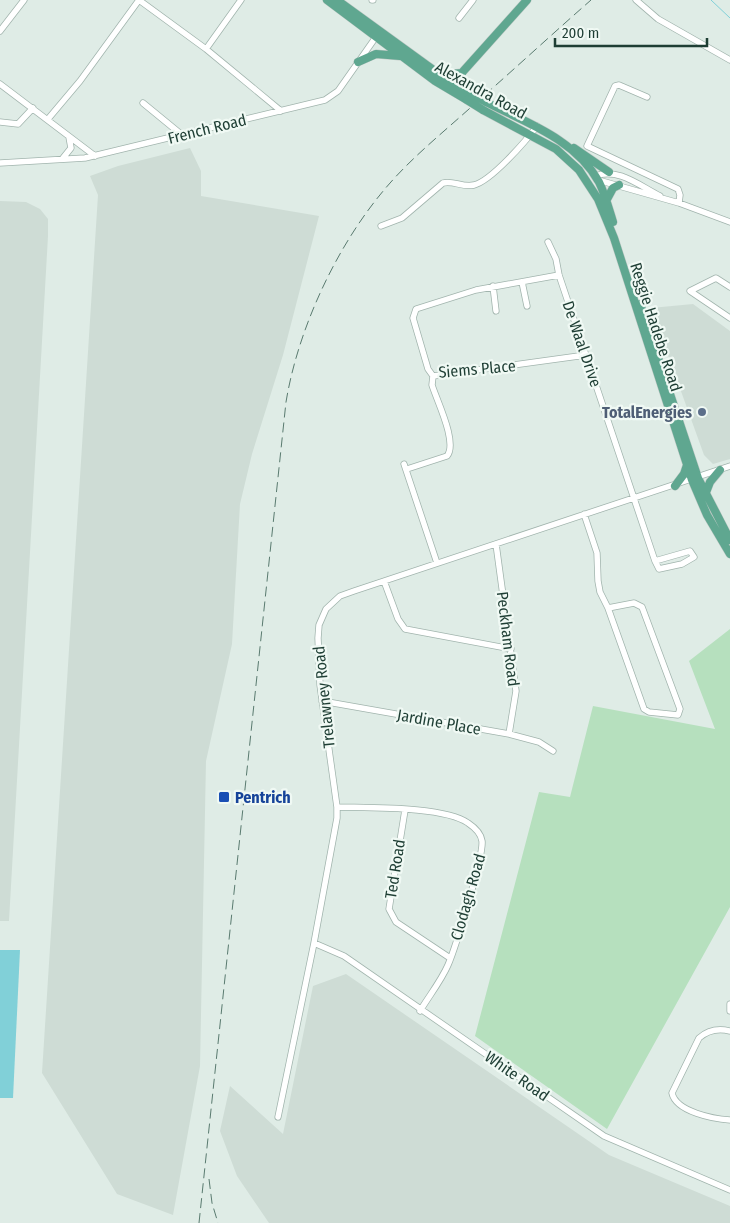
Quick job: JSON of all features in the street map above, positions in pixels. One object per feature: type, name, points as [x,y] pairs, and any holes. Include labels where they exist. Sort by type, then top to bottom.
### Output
[{"type":"main road","name":"Alexandra Road","points":[[327,0],[338,2],[402,57],[556,148],[584,176],[592,189]]},
{"type":"main road","points":[[450,87],[527,0]]},
{"type":"main road","name":"Alexandra Road","points":[[378,35],[432,69],[450,87]]},
{"type":"main road","points":[[358,62],[376,54],[402,57]]},
{"type":"main road","points":[[432,69],[450,74],[462,73]]},
{"type":"main road","name":"Alexandra Road","points":[[485,106],[536,126],[565,144],[595,178]]},
{"type":"main road","points":[[565,144],[609,172]]},
{"type":"main road","points":[[584,176],[595,178]]},
{"type":"main road","name":"Reggie Hadebe Road","points":[[595,178],[710,521],[730,554]]},
{"type":"main road","points":[[605,207],[613,188],[619,185]]},
{"type":"main road","name":"Reggie Hadebe Road","points":[[592,189],[605,207],[687,465],[730,540]]},
{"type":"main road","points":[[675,486],[684,474],[687,465]]},
{"type":"main road","points":[[705,495],[710,482],[720,470]]},
{"type":"street","points":[[0,31],[24,0]]},
{"type":"street","points":[[48,120],[139,0],[206,49],[281,111]]},
{"type":"street","points":[[206,49],[241,0]]},
{"type":"street","points":[[459,18],[473,0]]},
{"type":"street","points":[[636,0],[658,19],[730,60]]},
{"type":"street","name":"French Road","points":[[0,163],[62,160],[95,156],[331,98],[378,35]]},
{"type":"street","points":[[0,84],[95,156]]},
{"type":"street","points":[[646,97],[619,85],[614,86],[587,146],[678,189],[679,203]]},
{"type":"street","points":[[143,104],[182,135]]},
{"type":"street","points":[[0,122],[18,124],[33,108]]},
{"type":"street","points":[[381,226],[402,218],[443,183],[471,185],[479,183],[500,166],[536,126]]},
{"type":"street","points":[[62,160],[72,148],[68,134]]},
{"type":"street","points":[[595,178],[609,172],[621,176],[664,198]]},
{"type":"street","points":[[595,178],[664,198],[730,222]]},
{"type":"street","name":"De Waal Drive","points":[[548,242],[556,259],[559,275],[655,561]]},
{"type":"street","points":[[496,311],[493,286],[559,275]]},
{"type":"street","points":[[730,286],[716,278],[690,291],[730,318]]},
{"type":"street","points":[[522,282],[527,306]]},
{"type":"street","name":"Siems Place","points":[[493,286],[422,306],[414,312],[413,318],[421,346],[428,369],[433,376],[586,355]]},
{"type":"street","points":[[433,376],[432,384],[450,438],[451,451],[447,456],[406,467],[437,563]]},
{"type":"street","name":"Trelawney Road","points":[[278,1117],[314,942],[335,829],[337,807],[322,701],[318,653],[321,618],[333,601],[340,596],[584,514],[675,486],[730,466]]},
{"type":"street","points":[[584,514],[596,546],[599,587],[644,709],[649,712],[678,715],[680,709],[642,607],[634,602],[608,608]]},
{"type":"street","name":"Peckham Road","points":[[496,544],[516,691],[509,734]]},
{"type":"street","points":[[690,551],[694,557],[682,564],[660,570],[655,561],[690,551]]},
{"type":"street","points":[[384,581],[398,619],[405,629],[510,649]]},
{"type":"street","name":"Jardine Place","points":[[322,701],[509,734],[539,742],[553,751]]},
{"type":"street","name":"Clodagh Road","points":[[337,807],[418,810],[463,820],[474,828],[480,836],[482,847],[450,958],[420,1010]]},
{"type":"street","name":"Ted Road","points":[[405,810],[389,909],[396,922],[450,958]]},
{"type":"street","name":"White Road","points":[[314,942],[344,956],[604,1136],[730,1190]]},
{"type":"street","points":[[730,1004],[730,1011]]},
{"type":"street","points":[[730,1031],[714,1029],[699,1038],[672,1093],[676,1102],[682,1106],[708,1118],[730,1120]]},
{"type":"shaded area","points":[[190,148],[201,171],[201,196],[319,216],[283,355],[252,454],[240,504],[232,644],[206,761],[200,1066],[173,1215],[117,1194],[42,1073],[98,195],[90,176],[118,166]]},
{"type":"shaded area","points":[[0,201],[26,202],[40,209],[48,219],[9,921],[0,921]]},
{"type":"shaded area","points":[[693,304],[730,331],[730,459],[713,464],[704,455],[651,308]]},
{"type":"shaded area","points":[[346,974],[609,1155],[730,1206],[730,1223],[269,1223],[237,1176],[220,1131],[230,1086],[283,1134],[313,986]]},
{"type":"green space","points":[[730,629],[730,907],[607,1129],[475,1036],[539,792],[570,797],[593,706],[715,729],[689,661]]},
{"type":"water","points":[[0,950],[20,950],[13,1098],[0,1098]]},
{"type":"waterway","points":[[711,0],[730,18]]},
{"type":"railway","points":[[199,1223],[286,402],[300,346],[310,318],[335,263],[366,212],[384,190],[425,148],[591,0]]},
{"type":"railway","points":[[209,1179],[212,1203],[218,1223]]},
{"type":"place","name":"TotalEnergies","points":[[702,412]]},
{"type":"place","name":"Pentrich","points":[[224,797]]}]
